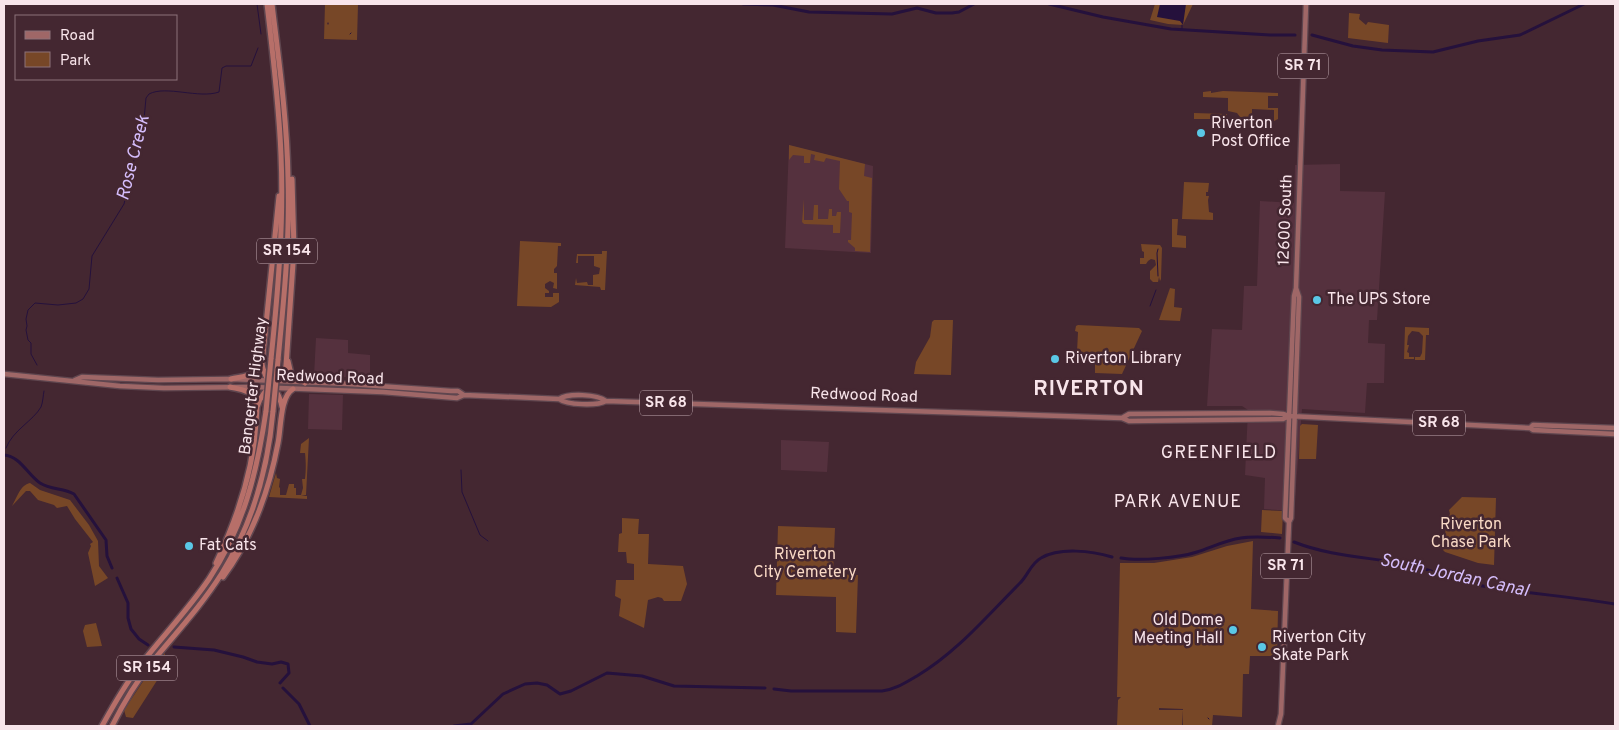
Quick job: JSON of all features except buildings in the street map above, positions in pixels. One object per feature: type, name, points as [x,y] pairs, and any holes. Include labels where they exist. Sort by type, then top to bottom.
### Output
[{"type":"highway","name":"Bangerter Highway","points":[[103,724],[138,668],[201,590],[228,547],[243,514],[259,459],[266,411],[281,248],[281,156],[277,93],[267,4]]},
{"type":"highway","name":"Bangerter Highway","points":[[112,726],[144,673],[180,630],[222,573],[239,543],[250,516],[259,492],[268,454],[284,292],[288,226],[287,141],[284,97],[272,4]]},
{"type":"highway","points":[[201,590],[225,543],[246,485],[252,457],[257,407],[261,396],[284,370],[287,352],[294,249],[292,182],[287,141]]},
{"type":"highway","points":[[281,156],[272,279],[263,352],[263,372],[280,398],[282,411]]},
{"type":"highway","points":[[231,379],[256,372],[263,352]]},
{"type":"highway","points":[[287,352],[289,371],[305,383]]},
{"type":"highway","points":[[230,387],[252,394],[257,407]]},
{"type":"highway","points":[[180,630],[216,586],[248,538],[269,482],[276,456],[286,396],[293,389]]},
{"type":"main road","name":"12600 South","points":[[1289,522],[1285,518],[1294,296],[1296,288],[1306,4]]},
{"type":"main road","name":"12600 South","points":[[1278,726],[1281,714],[1289,522],[1291,518],[1299,297],[1296,288]]},
{"type":"main road","name":"Redwood Road","points":[[4,374],[75,380],[80,383],[138,386],[230,387],[272,384]]},
{"type":"main road","name":"Redwood Road","points":[[75,380],[82,377],[158,380],[231,379],[272,384],[293,389],[383,392],[457,398],[464,395],[559,399],[565,396],[600,397],[606,401],[1122,418],[1129,421],[1283,419],[1289,416],[1615,434]]},
{"type":"main road","name":"Redwood Road","points":[[305,383],[458,391],[464,395]]},
{"type":"main road","name":"SR 68","points":[[272,384],[305,383]]},
{"type":"main road","name":"Redwood Road","points":[[1530,428],[1533,425],[1615,428]]},
{"type":"main road","name":"12600 South","points":[[1281,714],[1283,726]]},
{"type":"shaded area","points":[[1160,4],[1186,4],[1183,25],[1180,21],[1157,17]]},
{"type":"shaded area","points":[[789,145],[873,166],[871,253],[785,248]]},
{"type":"shaded area","points":[[1340,164],[1340,191],[1385,192],[1377,320],[1369,320],[1368,343],[1385,344],[1384,383],[1367,383],[1365,413],[1302,409],[1294,511],[1264,509],[1265,478],[1245,475],[1248,410],[1242,406],[1207,406],[1212,329],[1242,330],[1244,286],[1257,286],[1260,201],[1294,203],[1295,165]]},
{"type":"shaded area","points":[[316,338],[348,340],[348,353],[370,355],[370,378],[314,376]]},
{"type":"shaded area","points":[[309,394],[343,395],[342,430],[308,429]]},
{"type":"shaded area","points":[[781,440],[829,442],[827,472],[781,470]]},
{"type":"green space","points":[[325,4],[358,5],[357,40],[324,39]]},
{"type":"green space","points":[[1155,4],[1193,4],[1183,25],[1150,20]]},
{"type":"green space","points":[[1349,13],[1360,14],[1359,19],[1366,25],[1368,22],[1389,25],[1388,43],[1348,38]]},
{"type":"green space","points":[[1211,91],[1211,93],[1223,91],[1278,93],[1278,96],[1268,96],[1268,108],[1278,108],[1278,119],[1274,121],[1274,110],[1252,109],[1252,118],[1240,117],[1237,113],[1228,111],[1228,98],[1203,97],[1203,92]]},
{"type":"green space","points":[[1194,113],[1227,114],[1227,127],[1213,126],[1213,119],[1194,119]]},
{"type":"green space","points":[[789,145],[865,164],[864,176],[872,178],[870,252],[855,251],[855,248],[848,242],[848,240],[851,240],[852,213],[849,212],[849,201],[847,201],[839,189],[840,161],[826,158],[824,162],[814,160],[815,155],[811,154],[810,163],[804,163],[804,156],[793,155],[789,160]]},
{"type":"green space","points":[[1184,182],[1209,183],[1206,196],[1209,196],[1209,212],[1213,213],[1213,220],[1182,219]]},
{"type":"green space","points":[[804,199],[804,220],[813,220],[814,205],[818,205],[818,219],[828,219],[829,209],[832,209],[832,216],[836,216],[837,212],[841,212],[840,233],[833,233],[833,225],[804,224],[802,222]]},
{"type":"green space","points":[[1172,219],[1178,219],[1177,235],[1186,236],[1186,248],[1172,247]]},
{"type":"green space","points":[[520,241],[561,243],[561,246],[558,246],[557,266],[554,269],[554,273],[557,273],[557,289],[553,288],[554,283],[550,281],[545,284],[545,288],[549,293],[545,293],[545,297],[553,297],[553,293],[559,293],[559,302],[551,307],[517,306]]},
{"type":"green space","points":[[1141,244],[1160,245],[1162,248],[1161,279],[1160,281],[1159,277],[1158,282],[1153,282],[1150,279],[1150,271],[1156,265],[1155,260],[1151,259],[1146,264],[1140,264],[1140,258],[1144,258]]},
{"type":"green space","points":[[602,251],[607,251],[605,290],[601,290],[600,287],[575,285],[576,278],[577,283],[587,282],[588,285],[593,285],[593,275],[599,274],[600,268],[594,266],[594,256],[578,256],[578,263],[576,263],[577,254],[602,254]]},
{"type":"green space","points":[[1170,288],[1175,289],[1174,307],[1182,308],[1180,321],[1159,320]]},
{"type":"green space","points":[[934,320],[953,320],[951,375],[914,374],[916,362],[930,337]]},
{"type":"green space","points":[[1078,325],[1139,328],[1142,331],[1122,374],[1095,373],[1095,360],[1090,360],[1085,353],[1077,352],[1078,332],[1075,331]]},
{"type":"green space","points":[[1405,327],[1429,328],[1429,335],[1426,335],[1425,360],[1415,360],[1415,357],[1420,357],[1422,353],[1423,336],[1419,332],[1412,331],[1408,336],[1407,345],[1409,345],[1407,352],[1409,357],[1414,357],[1414,359],[1404,359]]},
{"type":"green space","points":[[1302,424],[1318,425],[1316,459],[1299,459],[1300,426]]},
{"type":"green space","points":[[309,438],[306,495],[301,496],[307,496],[307,499],[269,497],[276,473],[277,478],[280,479],[280,495],[286,495],[289,484],[294,484],[296,495],[301,495],[303,488],[302,479],[305,479],[306,466],[305,453],[300,453],[301,444]]},
{"type":"green space","points":[[30,483],[40,490],[70,500],[89,525],[98,541],[99,566],[108,578],[95,586],[88,553],[90,544],[93,542],[67,506],[57,508],[54,505],[38,500],[30,491],[26,491],[12,506],[21,489]]},
{"type":"green space","name":"Riverton Chase Park","points":[[1462,497],[1496,498],[1494,565],[1478,563],[1443,550],[1447,519],[1450,514],[1449,510]]},
{"type":"green space","points":[[1262,510],[1283,511],[1282,534],[1261,532]]},
{"type":"green space","points":[[622,518],[639,519],[638,534],[649,534],[648,564],[683,566],[687,584],[681,601],[664,601],[658,597],[648,600],[644,628],[619,616],[621,599],[615,596],[616,580],[634,580],[634,564],[627,563],[626,552],[618,552],[619,534],[622,533]]},
{"type":"green space","name":"Riverton City Cemetery","points":[[778,526],[835,528],[833,574],[858,575],[856,633],[836,632],[836,597],[776,595]]},
{"type":"green space","points":[[1253,541],[1251,609],[1278,611],[1277,656],[1250,656],[1249,674],[1243,674],[1242,717],[1213,715],[1212,726],[1183,726],[1183,710],[1182,726],[1117,726],[1118,700],[1121,697],[1117,697],[1120,563],[1154,563],[1192,557],[1227,546]],"holes":[[[1159,708],[1183,709],[1159,710]]]},
{"type":"green space","points":[[96,623],[102,646],[87,647],[83,631],[85,625]]},
{"type":"green space","points":[[165,653],[165,668],[133,718],[126,717],[124,710],[148,674]]},
{"type":"waterway","name":"Rose Creek","points":[[257,4],[261,34]]},
{"type":"waterway","points":[[743,4],[773,5],[809,12],[892,14],[917,8],[936,13],[952,13],[959,12],[974,4]]},
{"type":"waterway","points":[[1049,4],[1103,17],[1171,29],[1295,35]]},
{"type":"waterway","points":[[1312,35],[1353,46],[1382,50],[1433,52],[1478,41],[1520,35],[1584,4]]},
{"type":"waterway","name":"Rose Creek","points":[[37,365],[31,354],[31,343],[28,340],[26,330],[28,310],[35,303],[58,305],[76,303],[83,299],[89,289],[92,256],[124,204],[134,160],[142,141],[146,98],[149,94],[164,91],[202,94],[219,92],[222,68],[226,66],[251,66],[258,48]]},
{"type":"waterway","points":[[1158,249],[1158,276]]},
{"type":"waterway","points":[[1150,306],[1156,290]]},
{"type":"waterway","name":"Rose Creek","points":[[6,448],[13,436],[41,407],[44,391]]},
{"type":"waterway","name":"South Jordan Canal","points":[[4,455],[10,456],[19,462],[40,483],[74,494],[106,540],[107,556],[112,568]]},
{"type":"waterway","points":[[461,470],[462,492],[480,535],[488,541]]},
{"type":"waterway","name":"South Jordan Canal","points":[[1121,558],[1148,559],[1189,554],[1246,537],[1280,538]]},
{"type":"waterway","name":"South Jordan Canal","points":[[1294,542],[1337,554],[1418,567],[1472,584],[1615,604]]},
{"type":"waterway","name":"South Jordan Canal","points":[[774,689],[791,691],[882,691],[896,687],[932,667],[958,645],[1022,581],[1034,563],[1041,558],[1057,552],[1067,551],[1095,553],[1112,557]]},
{"type":"waterway","name":"South Jordan Canal","points":[[117,578],[128,603],[128,618],[131,629],[139,639],[148,645]]},
{"type":"waterway","name":"South Jordan Canal","points":[[174,647],[214,650],[257,662],[272,664],[281,662],[288,664],[289,673],[280,683]]},
{"type":"waterway","name":"South Jordan Canal","points":[[454,726],[471,724],[503,694],[525,684],[537,683],[547,685],[560,694],[571,691],[607,673],[642,676],[674,686],[765,688]]},
{"type":"waterway","name":"South Jordan Canal","points":[[283,688],[299,704],[310,726]]},
{"type":"place","name":"Riverton Post Office","points":[[1201,133]]},
{"type":"place","name":"The UPS Store","points":[[1317,300]]},
{"type":"place","name":"Riverton Library","points":[[1055,359]]},
{"type":"place","name":"Fat Cats","points":[[189,546]]},
{"type":"place","name":"Old Dome Meeting Hall","points":[[1233,630]]},
{"type":"place","name":"Riverton City Skate Park","points":[[1262,647]]},
{"type":"district","name":"RIVERTON","points":[[1089,389]]},
{"type":"district","name":"GREENFIELD","points":[[1219,453]]},
{"type":"district","name":"PARK AVENUE","points":[[1178,502]]}]
